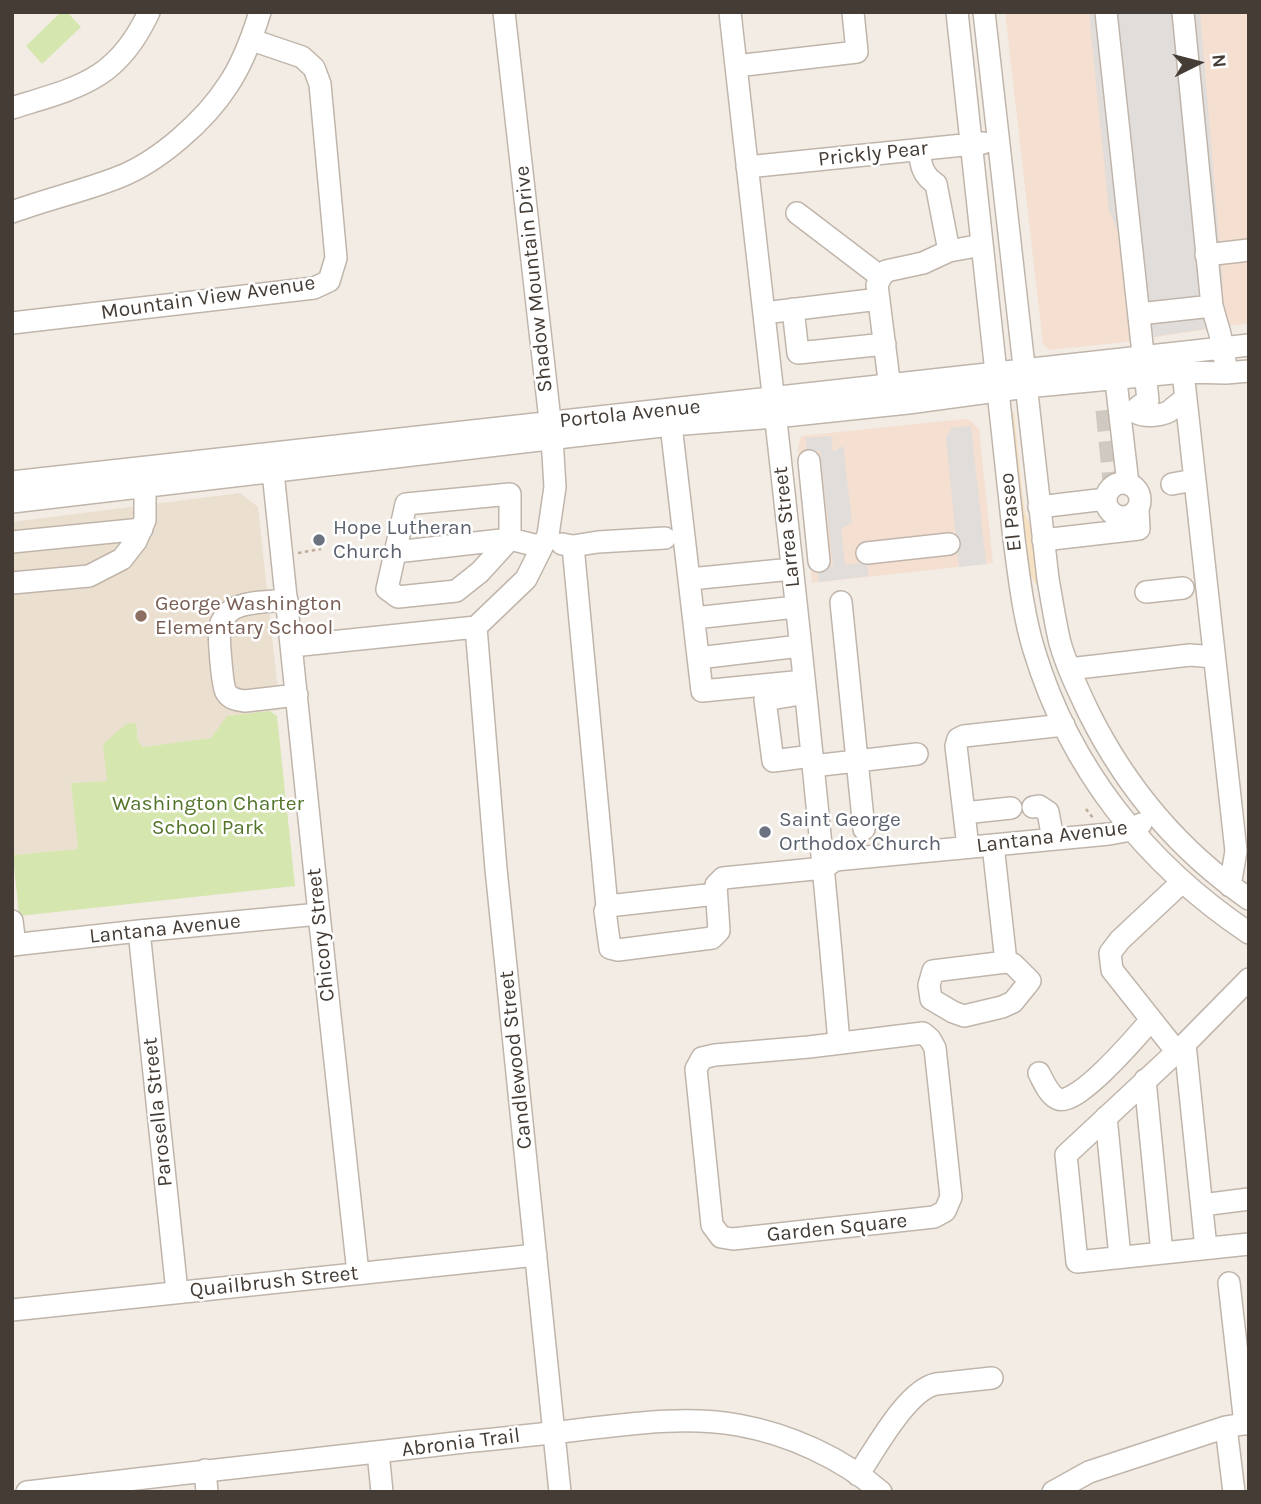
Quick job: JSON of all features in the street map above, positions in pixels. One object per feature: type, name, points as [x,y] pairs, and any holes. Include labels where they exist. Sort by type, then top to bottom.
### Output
[{"type":"street","points":[[12,108],[59,93],[106,71],[127,50],[149,12]]},
{"type":"street","points":[[12,212],[121,176],[161,154],[198,122],[228,86],[252,40],[260,12]]},
{"type":"street","name":"Shadow Mountain Drive","points":[[476,627],[526,579],[545,541],[555,487],[552,430],[504,12]]},
{"type":"street","name":"Larrea Street","points":[[730,12],[813,761],[839,1043]]},
{"type":"street","points":[[736,66],[858,52],[853,12]]},
{"type":"street","name":"El Paseo","points":[[957,12],[982,245],[1040,507],[1048,579],[1060,642],[1069,669],[1099,733],[1154,816],[1191,853],[1249,899]]},
{"type":"street","name":"El Paseo","points":[[984,12],[1020,331],[1004,438],[1020,582],[1034,650],[1080,757],[1131,830],[1182,882],[1249,933]]},
{"type":"street","points":[[1106,12],[1139,314],[1126,368],[1115,487],[1109,510],[1118,517],[1139,519]]},
{"type":"street","points":[[1182,12],[1212,306],[1223,348],[1226,373]]},
{"type":"street","name":"Mountain View Avenue","points":[[12,323],[314,288],[329,281],[337,258],[320,84],[314,68],[302,57],[252,40]]},
{"type":"street","name":"Prickly Pear","points":[[747,167],[920,158],[971,144],[999,142]]},
{"type":"street","points":[[920,158],[923,173],[936,184],[949,251]]},
{"type":"street","points":[[797,213],[881,277]]},
{"type":"street","points":[[894,397],[877,285],[881,277],[886,271],[923,263],[949,251],[982,245]]},
{"type":"street","points":[[1206,256],[1249,250]]},
{"type":"street","points":[[764,313],[879,299]]},
{"type":"street","points":[[1139,314],[1212,306]]},
{"type":"street","points":[[793,309],[798,353],[885,344]]},
{"type":"street","name":"Portola Avenue","points":[[12,482],[894,397],[1011,380],[1126,368],[1249,345]]},
{"type":"street","points":[[1126,368],[1148,400],[1138,407],[1137,413],[1140,415],[1170,412],[1185,400]]},
{"type":"street","points":[[1107,410],[1126,368]]},
{"type":"street","name":"Portola Avenue","points":[[1126,368],[1183,372],[1249,371]]},
{"type":"street","points":[[1183,372],[1236,851],[1230,886]]},
{"type":"street","name":"Portola Avenue","points":[[12,502],[273,472],[552,430],[671,425],[774,408]]},
{"type":"street","points":[[671,425],[702,691],[805,687]]},
{"type":"street","points":[[813,461],[824,560]]},
{"type":"street","name":"Chicory Street","points":[[273,472],[358,1273]]},
{"type":"street","points":[[1172,484],[1194,480]]},
{"type":"street","points":[[12,583],[89,576],[121,559],[136,541],[145,520],[145,487]]},
{"type":"street","points":[[1040,507],[1115,487],[1135,488],[1140,503],[1139,519]]},
{"type":"street","points":[[510,494],[510,539],[480,572],[456,591],[398,597],[387,589],[406,504],[510,494]]},
{"type":"street","points":[[1044,540],[1139,519]]},
{"type":"street","points":[[12,542],[142,529]]},
{"type":"street","points":[[396,552],[510,539],[573,546],[665,538]]},
{"type":"street","points":[[867,553],[949,544]]},
{"type":"street","points":[[573,546],[610,948],[618,950],[712,938],[719,931],[716,894],[607,907]]},
{"type":"street","points":[[690,579],[792,569]]},
{"type":"street","points":[[1020,582],[1027,584],[1037,594],[1046,625],[1060,642]]},
{"type":"street","points":[[1146,592],[1183,588]]},
{"type":"street","points":[[418,595],[422,633]]},
{"type":"street","points":[[287,600],[237,607],[223,620],[219,635],[225,688],[232,698],[245,701],[297,695]]},
{"type":"street","points":[[841,602],[864,829]]},
{"type":"street","points":[[694,618],[796,607]]},
{"type":"street","points":[[292,646],[476,627]]},
{"type":"street","name":"Candlewood Street","points":[[476,627],[496,869],[560,1492]]},
{"type":"street","points":[[698,658],[800,646]]},
{"type":"street","points":[[1069,669],[1190,654],[1214,657]]},
{"type":"street","points":[[805,687],[765,700],[773,761],[857,761],[917,754]]},
{"type":"street","points":[[968,847],[956,746],[958,739],[964,736],[1064,725]]},
{"type":"street","points":[[1033,807],[1039,806],[1048,812],[1054,839]]},
{"type":"street","points":[[964,813],[1011,808]]},
{"type":"street","name":"Lantana Avenue","points":[[716,894],[716,885],[723,878],[824,868],[835,860],[1131,830],[1154,816]]},
{"type":"street","points":[[993,845],[1006,962]]},
{"type":"street","points":[[1182,882],[1120,940],[1110,953],[1112,970],[1151,1020],[1181,1048],[1206,1248]]},
{"type":"street","name":"Lantana Avenue","points":[[14,945],[318,914]]},
{"type":"street","points":[[12,921],[14,945]]},
{"type":"street","name":"Parosella Street","points":[[139,931],[177,1292]]},
{"type":"street","points":[[1006,962],[1013,964],[1030,981],[1013,1002],[964,1016],[953,1013],[931,999],[929,985],[933,971],[1006,962]]},
{"type":"street","points":[[1249,979],[1181,1048],[1066,1155],[1077,1262],[1249,1244]]},
{"type":"street","points":[[930,1039],[953,1013]]},
{"type":"street","points":[[1038,1073],[1056,1099],[1072,1097],[1090,1085],[1151,1020]]},
{"type":"street","name":"Garden Square","points":[[923,1033],[930,1039],[935,1048],[951,1197],[945,1210],[934,1217],[733,1239],[721,1237],[712,1225],[696,1069],[702,1058],[923,1033]]},
{"type":"street","points":[[1145,1080],[1162,1253]]},
{"type":"street","points":[[1106,1117],[1120,1257]]},
{"type":"street","points":[[1202,1205],[1249,1199]]},
{"type":"street","name":"Quailbrush Street","points":[[12,1310],[536,1255]]},
{"type":"street","points":[[1229,1283],[1240,1424],[1234,1492]]},
{"type":"street","points":[[858,1475],[906,1403],[917,1392],[928,1385],[992,1378]]},
{"type":"street","name":"Abronia Trail","points":[[27,1492],[206,1481],[378,1452],[649,1422],[707,1422],[740,1425],[804,1444],[839,1462],[881,1492]]},
{"type":"street","points":[[1053,1492],[1089,1472],[1240,1424]]},
{"type":"street","points":[[378,1452],[382,1492]]},
{"type":"path","points":[[298,553],[321,550]]},
{"type":"shaded area","points":[[1005,12],[1249,12],[1249,323],[1050,350],[1043,344]]},
{"type":"shaded area","points":[[1089,12],[1200,12],[1223,287],[1218,298],[1230,325],[1131,340],[1124,256],[1109,210]]},
{"type":"shaded area","points":[[970,420],[979,429],[993,563],[812,583],[798,448],[801,436]]},
{"type":"shaded area","points":[[971,426],[986,564],[959,567],[946,436],[951,428]]},
{"type":"shaded area","points":[[831,436],[833,452],[843,446],[852,522],[841,529],[845,565],[867,563],[868,576],[819,582],[817,568],[833,566],[820,451],[807,452],[806,438]]},
{"type":"shaded area","name":"George Washington Elementary School","points":[[240,493],[258,507],[280,710],[228,716],[211,738],[143,747],[138,741],[136,723],[107,781],[71,783],[79,849],[12,855],[12,522]]},
{"type":"green space","points":[[61,12],[67,12],[81,27],[42,64],[26,46]]},
{"type":"green space","name":"Washington Charter School Park","points":[[270,711],[277,716],[295,886],[19,916],[13,855],[78,849],[71,783],[107,781],[103,744],[126,724],[136,723],[138,741],[143,747],[211,738],[227,716]]},
{"type":"sand","points":[[1009,413],[1014,413],[1025,512],[1033,533],[1041,592],[1027,570]]},
{"type":"tunnel","points":[[1106,410],[1113,481]]},
{"type":"place","name":"Hope Lutheran Church","points":[[319,540]]},
{"type":"place","name":"George Washington Elementary School","points":[[141,616]]},
{"type":"place","name":"Saint George Orthodox Church","points":[[765,832]]}]
